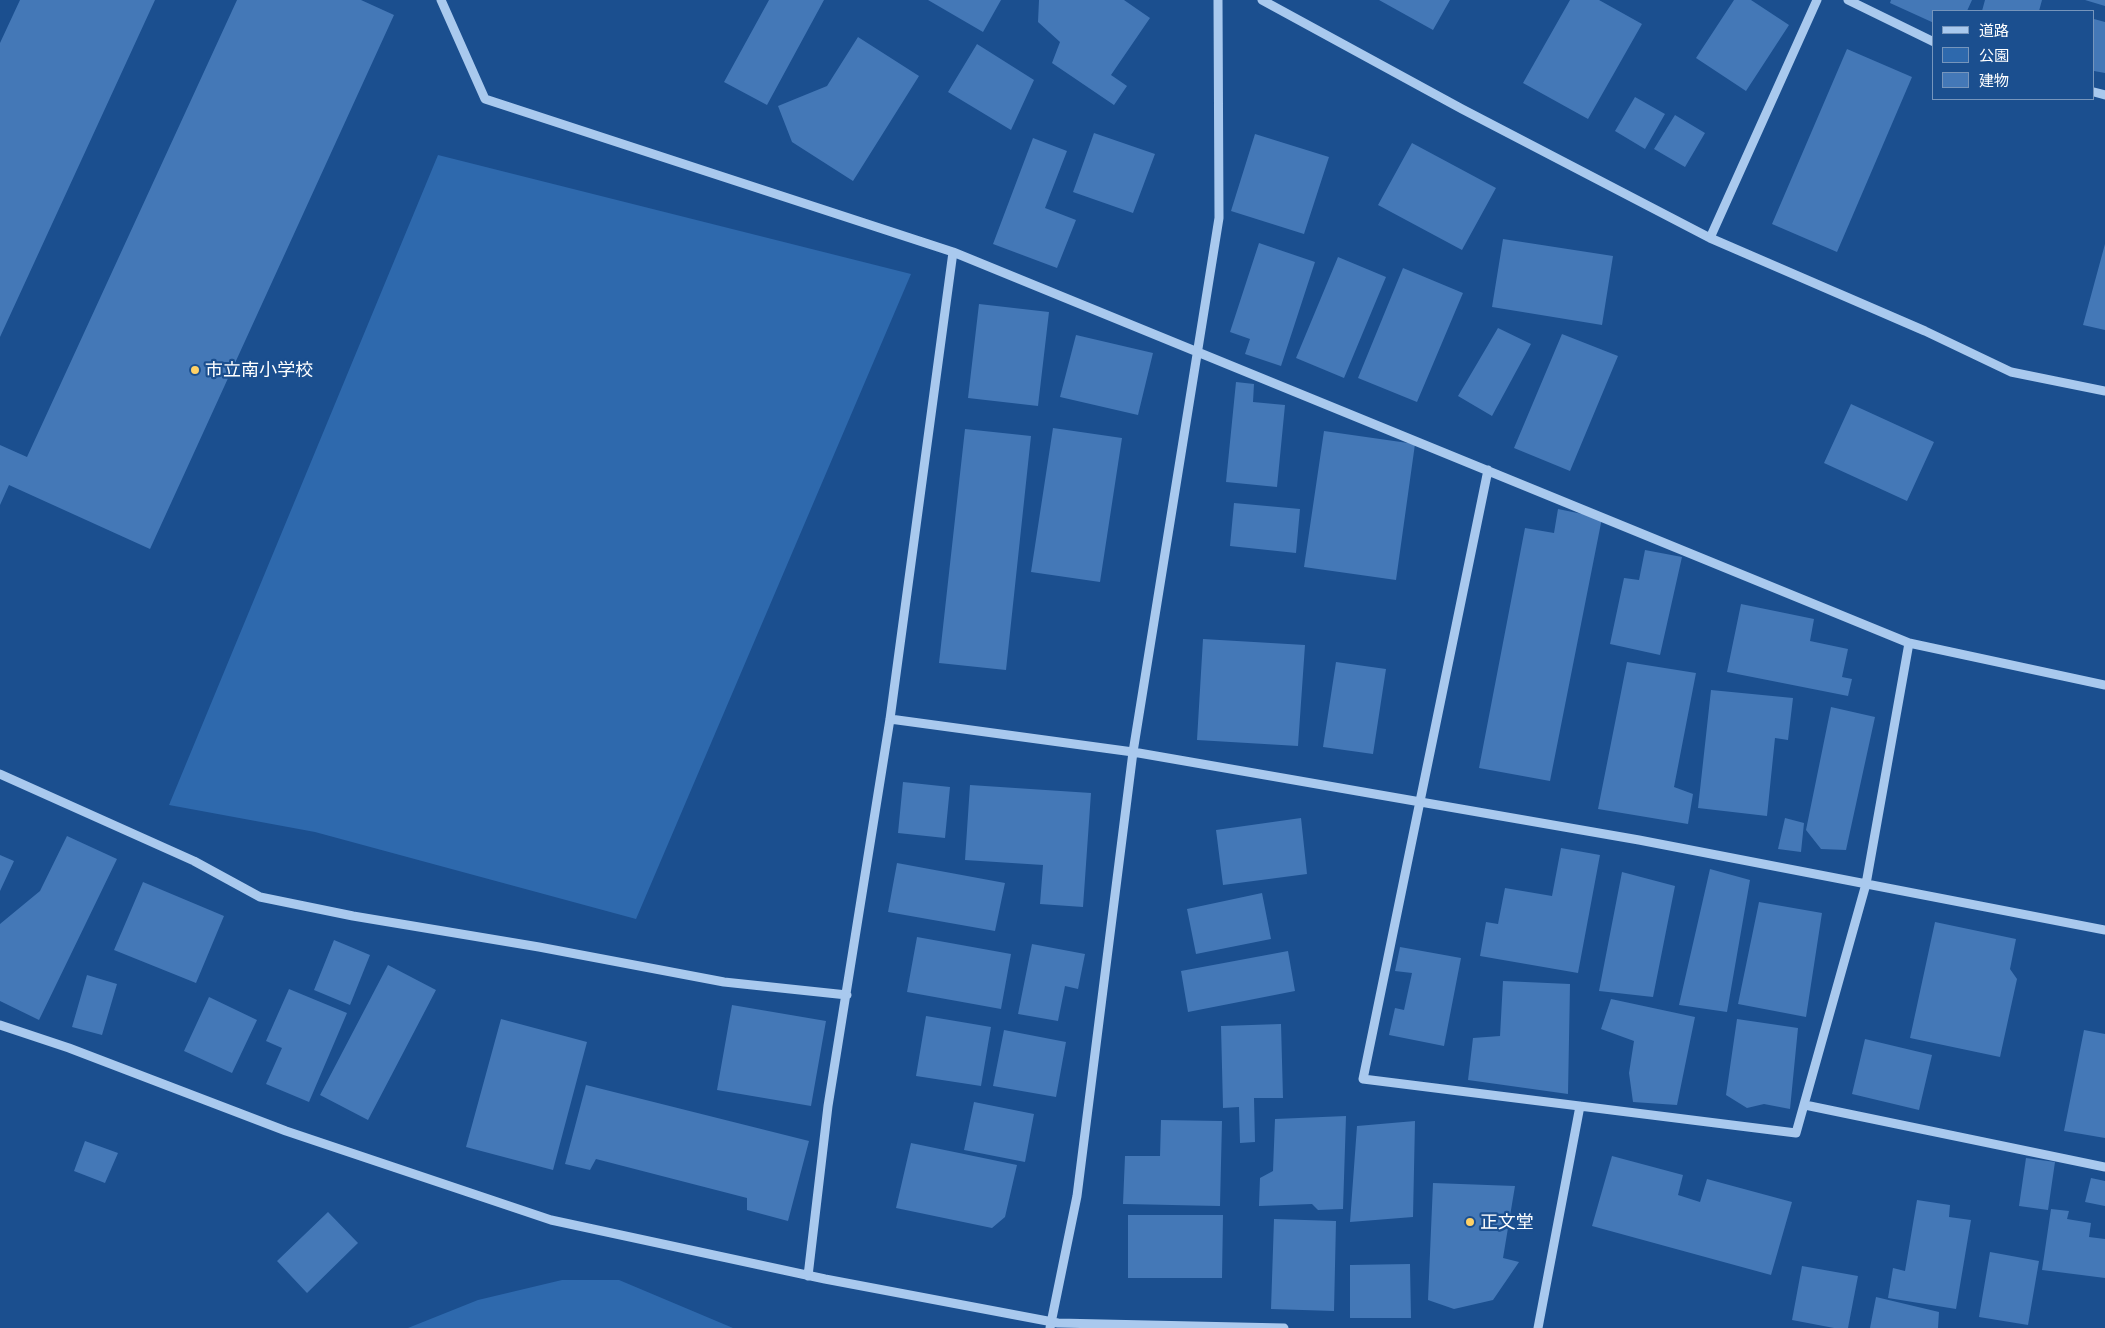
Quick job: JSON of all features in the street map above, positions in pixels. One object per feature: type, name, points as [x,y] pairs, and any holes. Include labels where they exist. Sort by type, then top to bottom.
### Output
[{"type":"street","points":[[441,0],[485,99],[953,252],[1909,643],[2105,685]]},
{"type":"street","points":[[1051,1325],[1077,1196],[1133,752],[1219,218],[1218,0]]},
{"type":"street","points":[[1262,0],[1462,109],[1710,238],[1925,331],[2011,372],[2105,391]]},
{"type":"street","points":[[1710,238],[1817,0]]},
{"type":"street","points":[[1848,0],[1932,41]]},
{"type":"street","points":[[808,1276],[828,1106],[890,719],[953,252]]},
{"type":"street","points":[[1488,470],[1363,1079],[1796,1132],[1866,884],[1909,643]]},
{"type":"street","points":[[890,719],[1133,752],[1639,840],[2105,930]]},
{"type":"street","points":[[0,774],[194,861],[260,897],[353,916],[539,947],[724,982],[847,995]]},
{"type":"street","points":[[0,1025],[69,1048],[286,1131],[551,1220],[808,1276],[1051,1325],[1284,1328]]},
{"type":"street","points":[[1805,1105],[2105,1167]]},
{"type":"street","points":[[1538,1328],[1580,1106]]},
{"type":"green space","points":[[438,155],[911,274],[636,919],[315,832],[169,805]]},
{"type":"green space","points":[[562,1280],[619,1280],[733,1328],[408,1328],[478,1300]]},
{"type":"building","points":[[20,0],[155,0],[0,337],[0,43]]},
{"type":"building","points":[[237,0],[361,0],[394,15],[150,549],[9,485],[0,505],[0,445],[27,457]]},
{"type":"building","points":[[769,0],[824,0],[767,105],[724,82]]},
{"type":"building","points":[[928,0],[1001,0],[983,32]]},
{"type":"building","points":[[1039,0],[1124,0],[1150,18],[1111,75],[1127,86],[1114,105],[1052,63],[1060,42],[1038,22]]},
{"type":"building","points":[[1379,0],[1450,0],[1433,30]]},
{"type":"building","points":[[1570,0],[1599,0],[1642,24],[1588,119],[1523,83]]},
{"type":"building","points":[[1734,0],[1751,0],[1789,25],[1746,91],[1696,58]]},
{"type":"building","points":[[1891,0],[1972,0],[1967,10],[1932,10],[1932,22],[1890,3]]},
{"type":"building","points":[[1985,0],[2042,0],[2039,10],[1982,10]]},
{"type":"building","points":[[2085,0],[2105,0],[2105,6]]},
{"type":"building","points":[[2095,19],[2105,22],[2105,73],[2095,71]]},
{"type":"building","points":[[858,37],[919,76],[853,181],[792,142],[778,106],[827,86]]},
{"type":"building","points":[[977,44],[1034,80],[1011,130],[948,92]]},
{"type":"building","points":[[1847,49],[1912,77],[1837,252],[1772,224]]},
{"type":"building","points":[[1635,97],[1665,114],[1645,149],[1615,131]]},
{"type":"building","points":[[1675,115],[1705,133],[1685,167],[1654,149]]},
{"type":"building","points":[[1094,133],[1155,154],[1133,213],[1073,192]]},
{"type":"building","points":[[1255,134],[1329,157],[1304,234],[1231,211]]},
{"type":"building","points":[[1033,138],[1067,151],[1045,208],[1076,220],[1057,268],[993,244]]},
{"type":"building","points":[[1412,143],[1496,188],[1462,250],[1378,205]]},
{"type":"building","points":[[1503,239],[1613,256],[1602,325],[1492,307]]},
{"type":"building","points":[[1259,243],[1315,262],[1281,366],[1245,354],[1250,339],[1230,332]]},
{"type":"building","points":[[2105,244],[2105,330],[2083,325]]},
{"type":"building","points":[[1338,257],[1386,277],[1344,378],[1296,358]]},
{"type":"building","points":[[1403,268],[1463,293],[1417,402],[1358,378]]},
{"type":"building","points":[[979,304],[1049,312],[1038,406],[968,398]]},
{"type":"building","points":[[1498,328],[1531,344],[1492,416],[1458,396]]},
{"type":"building","points":[[1562,334],[1618,356],[1570,471],[1514,448]]},
{"type":"building","points":[[1076,335],[1153,353],[1138,415],[1060,397]]},
{"type":"building","points":[[1236,382],[1254,384],[1253,402],[1285,405],[1277,487],[1226,482]]},
{"type":"building","points":[[1851,404],[1934,442],[1907,501],[1824,463]]},
{"type":"building","points":[[1053,428],[1122,438],[1100,582],[1031,572]]},
{"type":"building","points":[[965,429],[1031,436],[1006,670],[939,663]]},
{"type":"building","points":[[1324,431],[1415,444],[1396,580],[1304,567]]},
{"type":"building","points":[[1234,503],[1300,509],[1296,553],[1230,546]]},
{"type":"building","points":[[1558,509],[1602,518],[1550,781],[1479,768],[1525,528],[1554,533]]},
{"type":"building","points":[[1645,550],[1682,557],[1660,655],[1610,644],[1624,578],[1639,580]]},
{"type":"building","points":[[1741,604],[1814,619],[1810,641],[1848,649],[1842,677],[1852,679],[1848,696],[1727,672]]},
{"type":"building","points":[[1203,639],[1305,645],[1298,746],[1197,740]]},
{"type":"building","points":[[1336,662],[1386,669],[1373,754],[1323,747]]},
{"type":"building","points":[[1627,662],[1696,673],[1674,787],[1693,794],[1688,824],[1598,809]]},
{"type":"building","points":[[1711,690],[1793,698],[1788,740],[1775,738],[1767,816],[1698,808]]},
{"type":"building","points":[[1831,707],[1875,717],[1846,850],[1821,849],[1806,830]]},
{"type":"building","points":[[903,782],[950,787],[945,838],[898,833]]},
{"type":"building","points":[[970,785],[1091,793],[1083,907],[1040,904],[1043,865],[965,860]]},
{"type":"building","points":[[1301,818],[1307,874],[1223,885],[1216,830]]},
{"type":"building","points":[[1785,818],[1804,823],[1801,852],[1778,849]]},
{"type":"building","points":[[67,836],[117,859],[39,1020],[0,1001],[0,924],[40,891]]},
{"type":"building","points":[[1561,848],[1600,855],[1578,973],[1480,956],[1486,922],[1498,924],[1505,888],[1552,896]]},
{"type":"building","points":[[0,855],[14,861],[0,891]]},
{"type":"building","points":[[897,863],[1005,883],[995,931],[888,912]]},
{"type":"building","points":[[1710,869],[1750,880],[1727,1012],[1679,1005]]},
{"type":"building","points":[[1622,872],[1675,886],[1653,997],[1599,991]]},
{"type":"building","points":[[143,882],[224,916],[196,983],[114,950]]},
{"type":"building","points":[[1262,893],[1271,939],[1196,954],[1187,909]]},
{"type":"building","points":[[1759,902],[1822,913],[1806,1017],[1738,1004]]},
{"type":"building","points":[[1935,922],[2016,939],[2010,969],[2017,979],[2000,1057],[1910,1038]]},
{"type":"building","points":[[917,937],[1011,954],[1001,1009],[907,992]]},
{"type":"building","points":[[334,940],[370,955],[350,1005],[314,990]]},
{"type":"building","points":[[1032,944],[1085,954],[1078,989],[1065,986],[1058,1021],[1018,1014]]},
{"type":"building","points":[[1400,947],[1461,958],[1444,1046],[1389,1035],[1395,1008],[1404,1010],[1412,973],[1395,971]]},
{"type":"building","points":[[1288,951],[1295,991],[1188,1012],[1181,971]]},
{"type":"building","points":[[388,965],[436,990],[368,1120],[320,1095]]},
{"type":"building","points":[[87,975],[117,984],[102,1035],[72,1027]]},
{"type":"building","points":[[1503,981],[1570,984],[1568,1094],[1468,1080],[1473,1038],[1500,1036]]},
{"type":"building","points":[[289,989],[347,1013],[309,1102],[266,1084],[282,1048],[266,1041]]},
{"type":"building","points":[[209,997],[257,1020],[232,1073],[184,1051]]},
{"type":"building","points":[[1611,999],[1695,1017],[1677,1105],[1633,1102],[1629,1073],[1634,1041],[1601,1029]]},
{"type":"building","points":[[732,1005],[826,1021],[811,1106],[717,1090]]},
{"type":"building","points":[[926,1016],[991,1027],[981,1086],[916,1076]]},
{"type":"building","points":[[501,1019],[587,1042],[553,1170],[466,1147]]},
{"type":"building","points":[[1737,1019],[1798,1028],[1790,1109],[1764,1104],[1747,1108],[1726,1095]]},
{"type":"building","points":[[1281,1024],[1283,1098],[1254,1098],[1255,1142],[1240,1143],[1239,1107],[1223,1108],[1221,1026]]},
{"type":"building","points":[[1004,1030],[1066,1042],[1056,1097],[993,1086]]},
{"type":"building","points":[[2084,1030],[2105,1034],[2105,1138],[2064,1131]]},
{"type":"building","points":[[1865,1039],[1932,1055],[1919,1110],[1852,1094]]},
{"type":"building","points":[[586,1085],[809,1141],[788,1221],[747,1210],[747,1198],[596,1159],[590,1170],[565,1164]]},
{"type":"building","points":[[974,1102],[1034,1114],[1025,1162],[964,1150]]},
{"type":"building","points":[[1346,1116],[1343,1209],[1318,1210],[1312,1204],[1259,1206],[1260,1178],[1273,1171],[1275,1119]]},
{"type":"building","points":[[1161,1120],[1222,1121],[1220,1206],[1123,1204],[1125,1156],[1160,1156]]},
{"type":"building","points":[[1415,1121],[1413,1217],[1350,1222],[1357,1126]]},
{"type":"building","points":[[85,1141],[118,1153],[105,1183],[74,1171]]},
{"type":"building","points":[[911,1143],[1017,1165],[1005,1217],[992,1228],[896,1208]]},
{"type":"building","points":[[1612,1156],[1683,1175],[1678,1195],[1700,1202],[1707,1179],[1792,1202],[1771,1275],[1592,1226]]},
{"type":"building","points":[[2026,1158],[2055,1162],[2048,1210],[2019,1206]]},
{"type":"building","points":[[2091,1178],[2105,1181],[2105,1206],[2085,1202]]},
{"type":"building","name":"正文堂","points":[[1433,1183],[1515,1186],[1503,1258],[1519,1262],[1493,1300],[1454,1309],[1428,1300]]},
{"type":"building","points":[[1917,1200],[1950,1205],[1949,1217],[1971,1220],[1956,1309],[1888,1298],[1893,1268],[1905,1271]]},
{"type":"building","points":[[2051,1209],[2069,1211],[2067,1219],[2091,1223],[2089,1237],[2105,1239],[2105,1278],[2042,1270]]},
{"type":"building","points":[[328,1212],[358,1243],[307,1293],[277,1261]]},
{"type":"building","points":[[1128,1215],[1223,1215],[1222,1278],[1128,1278]]},
{"type":"building","points":[[1274,1219],[1336,1221],[1334,1311],[1271,1309]]},
{"type":"building","points":[[1990,1252],[2039,1261],[2028,1325],[1979,1317]]},
{"type":"building","points":[[1410,1264],[1411,1318],[1350,1318],[1350,1265]]},
{"type":"building","points":[[1802,1266],[1858,1276],[1848,1328],[1834,1328],[1792,1320]]},
{"type":"building","points":[[1876,1297],[1939,1312],[1938,1328],[1870,1328]]},
{"type":"place","name":"市立南小学校","points":[[195,370]]},
{"type":"place","name":"正文堂","points":[[1470,1222]]}]
